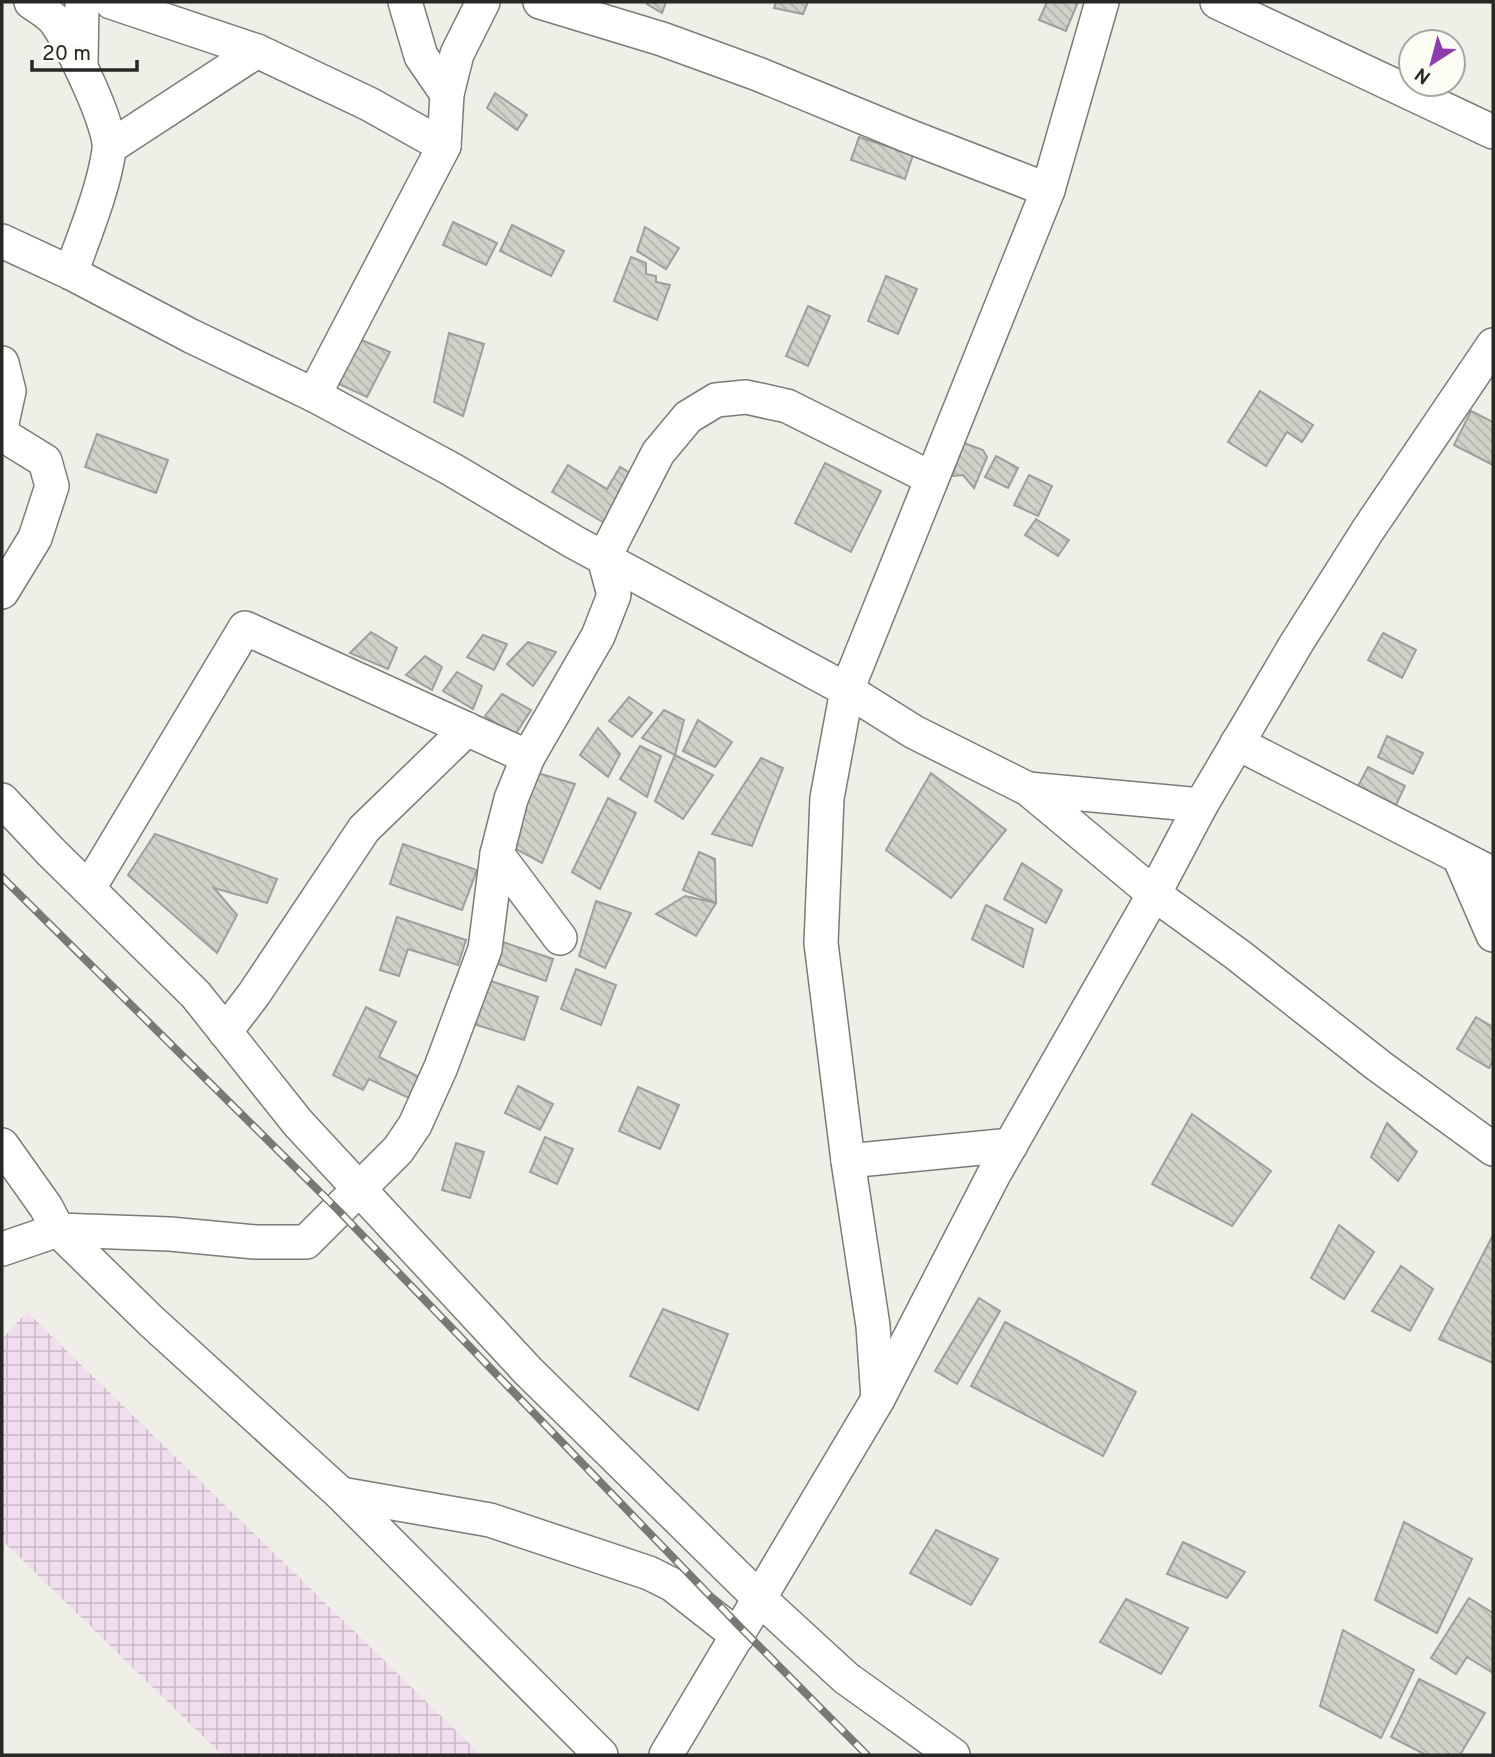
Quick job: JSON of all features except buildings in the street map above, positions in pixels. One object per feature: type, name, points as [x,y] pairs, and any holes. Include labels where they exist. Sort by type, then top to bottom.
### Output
[{"type":"street","points":[[31,2],[54,20],[81,63],[110,147],[92,216],[71,273]]},
{"type":"street","points":[[81,63],[82,2]]},
{"type":"street","points":[[111,2],[257,51],[369,104],[443,146]]},
{"type":"street","points":[[405,2],[421,56],[447,94]]},
{"type":"street","points":[[314,395],[443,146],[447,94],[457,54],[483,2]]},
{"type":"street","points":[[540,2],[662,39],[758,74],[1048,190]]},
{"type":"street","points":[[878,1399],[873,1326],[848,1161],[821,943],[827,798],[846,690],[1048,190],[1102,2]]},
{"type":"street","points":[[1217,2],[1493,132]]},
{"type":"street","points":[[110,147],[257,51]]},
{"type":"street","points":[[2,242],[71,273],[191,336],[314,395],[451,468],[604,558],[846,690],[914,732],[1028,789],[1154,894],[1238,955],[1379,1066],[1493,1149]]},
{"type":"street","points":[[2,363],[9,391],[2,423],[3,435],[45,461],[52,486],[35,538],[2,592]]},
{"type":"street","points":[[666,1755],[878,1399],[1011,1146],[1237,743],[1368,530],[1488,365]]},
{"type":"street","points":[[2,1249],[58,1230],[170,1234],[255,1242],[306,1242],[404,1142],[415,1125],[440,1067],[485,949],[497,854],[511,799],[528,757],[598,636],[614,595],[604,558],[658,453],[688,417],[716,400],[746,397],[787,405],[931,478]]},
{"type":"street","points":[[89,888],[245,628],[528,757]]},
{"type":"street","points":[[225,1031],[254,994],[364,829],[467,729]]},
{"type":"street","points":[[1237,743],[1493,874]]},
{"type":"street","points":[[1028,789],[1201,805]]},
{"type":"street","points":[[2,799],[50,851],[196,995],[298,1123],[528,1371],[760,1599],[846,1678],[953,1755]]},
{"type":"street","points":[[497,854],[560,937]]},
{"type":"street","points":[[1460,859],[1493,935]]},
{"type":"street","points":[[2,1145],[46,1207],[58,1230],[150,1321],[341,1494],[601,1755]]},
{"type":"street","points":[[848,1161],[1011,1146]]},
{"type":"street","points":[[341,1494],[490,1520],[649,1573],[673,1585],[738,1636]]},
{"type":"shaded area","points":[[27,1312],[481,1755],[222,1755],[2,1540],[2,1339]]},
{"type":"railway","points":[[2,877],[337,1209],[867,1755]]}]
